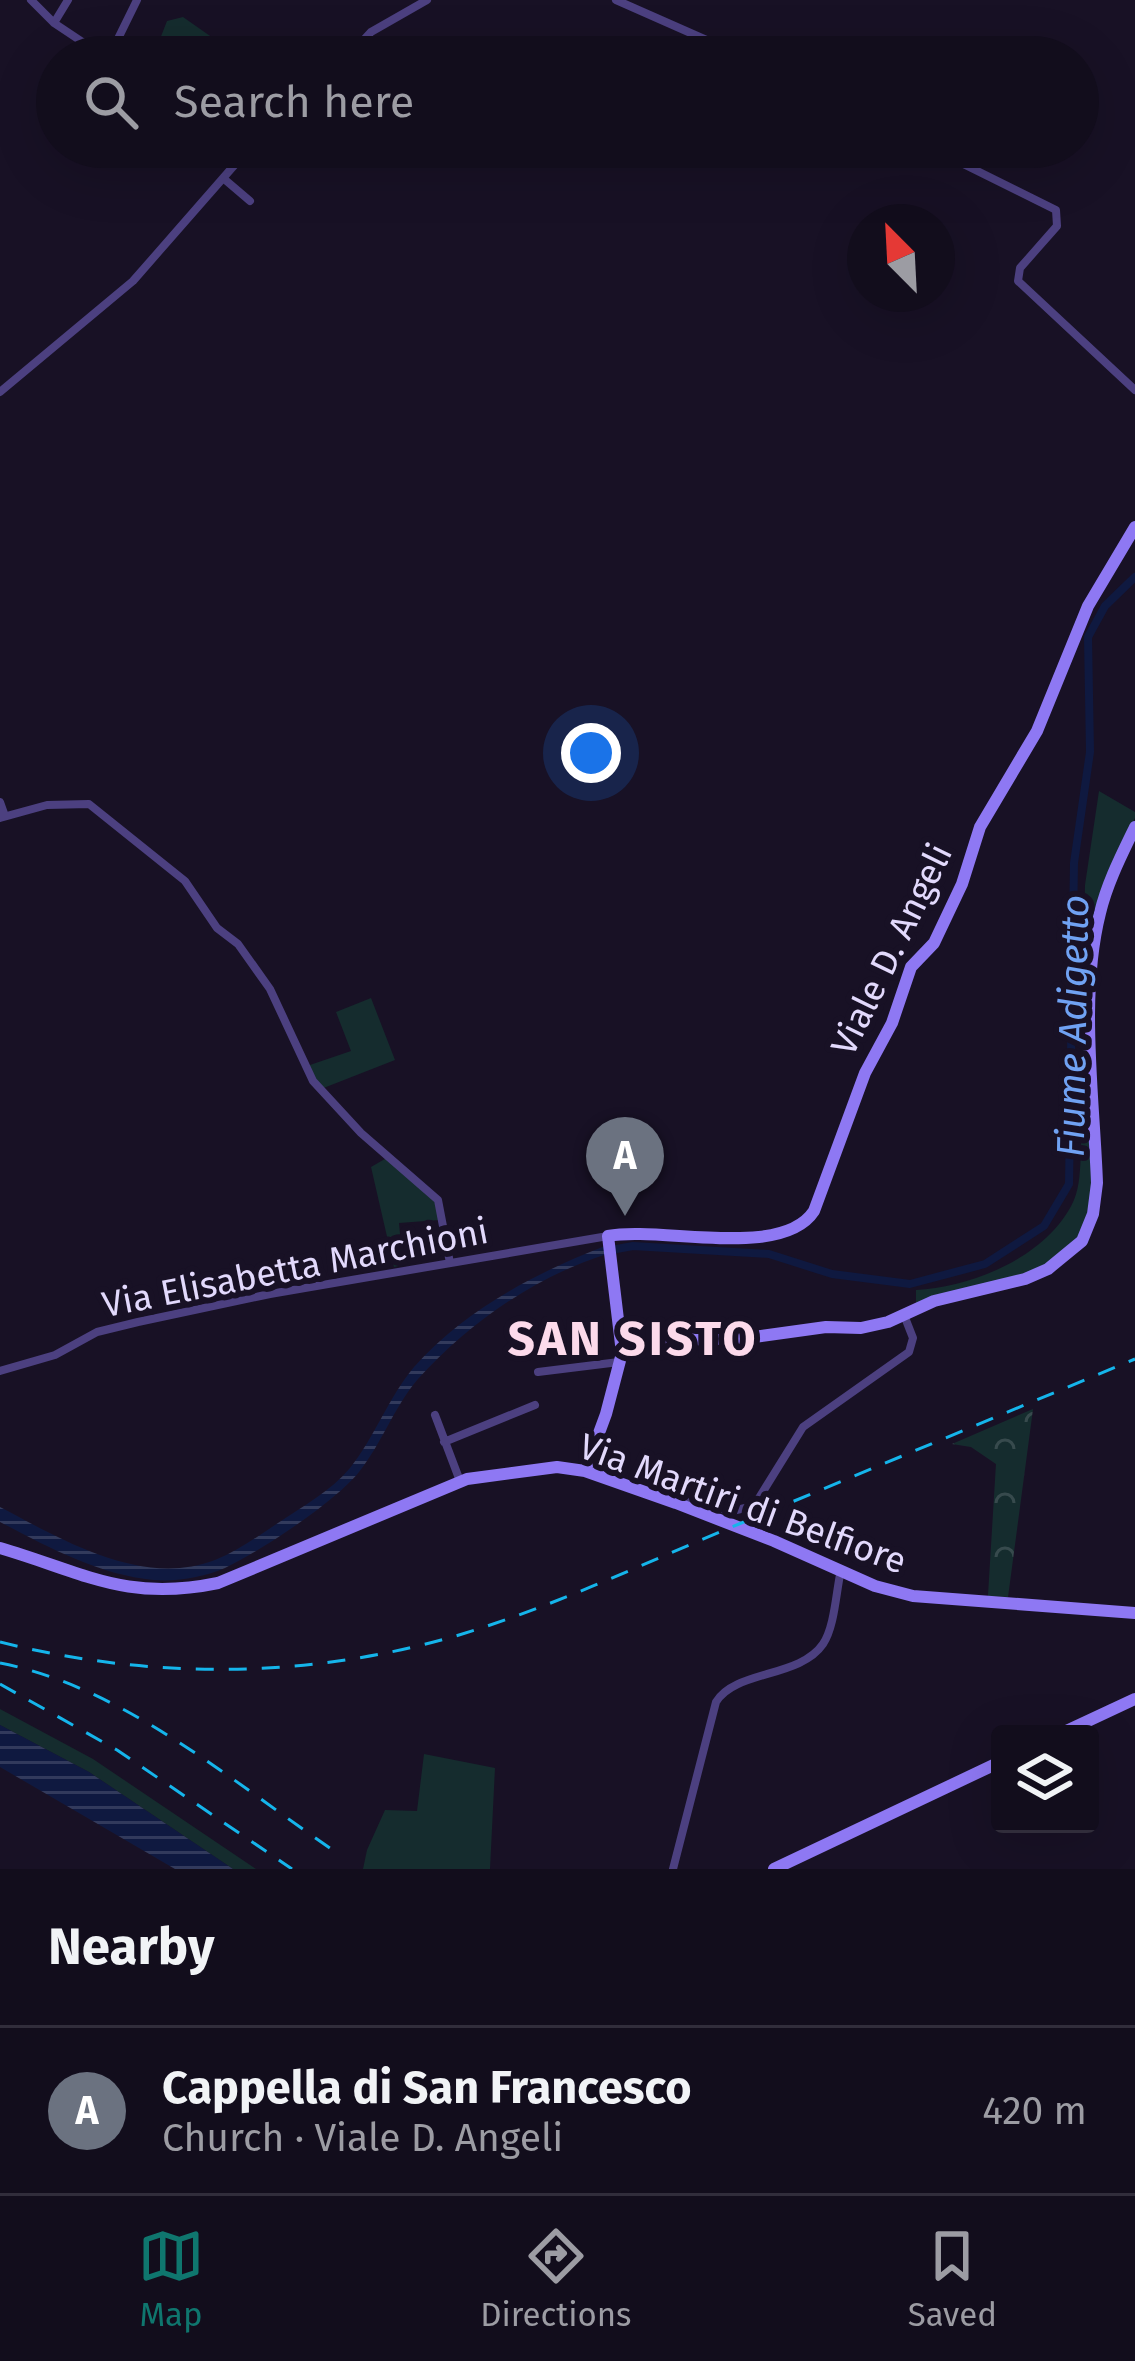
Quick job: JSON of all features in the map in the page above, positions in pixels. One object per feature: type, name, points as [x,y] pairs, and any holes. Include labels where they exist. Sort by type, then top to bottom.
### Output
[{"type":"street","points":[[31,0],[74,36]]},
{"type":"street","points":[[54,23],[68,0]]},
{"type":"street","points":[[118,36],[137,0]]},
{"type":"street","points":[[367,36],[427,0]]},
{"type":"street","points":[[616,0],[697,36]]},
{"type":"street","points":[[0,392],[133,281],[232,168]]},
{"type":"street","points":[[971,168],[1056,210],[1057,226],[1020,268],[1018,281],[1135,390]]},
{"type":"street","points":[[223,178],[250,201]]},
{"type":"street","name":"Viale D. Angeli","points":[[608,1239],[777,1236],[805,1224],[865,1073],[892,1023],[911,967],[934,943],[962,884],[980,827],[1037,731],[1088,606],[1135,527]]},
{"type":"street","points":[[0,802],[2,817],[47,805],[89,804],[185,881],[217,928],[238,944],[270,988],[313,1081],[362,1133],[439,1199],[450,1263]]},
{"type":"street","points":[[538,1372],[621,1358],[676,1340],[861,1328],[934,1301],[1025,1279],[1048,1269],[1082,1241],[1094,1214],[1097,1184],[1090,988],[1094,939],[1101,909],[1135,826]]},
{"type":"street","points":[[585,1471],[621,1358],[608,1239]]},
{"type":"street","name":"Via Elisabetta Marchioni","points":[[0,1372],[56,1355],[97,1332],[118,1327],[270,1294],[608,1239]]},
{"type":"street","points":[[676,1503],[732,1511],[754,1506],[803,1427],[909,1352],[913,1338],[904,1315]]},
{"type":"street","points":[[444,1442],[535,1405]]},
{"type":"street","points":[[435,1415],[460,1482]]},
{"type":"street","name":"Via Martiri di Belfiore","points":[[0,1548],[133,1590],[178,1591],[218,1583],[460,1482],[536,1468],[585,1471],[676,1503],[875,1586],[913,1596],[1135,1613]]},
{"type":"street","points":[[674,1869],[716,1702],[728,1688],[777,1672],[817,1651],[826,1641],[841,1570]]},
{"type":"street","points":[[1079,1725],[1135,1699]]},
{"type":"street","points":[[774,1869],[991,1766]]},
{"type":"green space","points":[[183,17],[210,36],[161,36],[167,21]]},
{"type":"green space","points":[[1099,791],[1135,812],[1135,818],[1117,855],[1093,975],[1095,1175],[1082,1238],[1047,1268],[916,1306],[916,1290],[961,1283],[1028,1252],[1062,1220],[1076,1195],[1081,1153],[1085,885]]},
{"type":"green space","points":[[371,998],[395,1060],[321,1089],[307,1066],[351,1051],[336,1012]]},
{"type":"green space","points":[[390,1156],[425,1187],[439,1220],[399,1223],[403,1265],[394,1267],[371,1167]]},
{"type":"green space","points":[[1033,1409],[1008,1597],[988,1596],[996,1464],[971,1447],[952,1444]]},
{"type":"green space","points":[[0,1709],[93,1759],[256,1869],[233,1869],[89,1772],[0,1725]]},
{"type":"green space","points":[[424,1754],[495,1768],[490,1869],[363,1869],[385,1810],[417,1811]]},
{"type":"water","points":[[605,1246],[607,1254],[529,1289],[459,1339],[418,1379],[348,1484],[296,1525],[225,1568],[181,1579],[134,1577],[74,1558],[0,1522],[0,1507],[76,1546],[132,1564],[187,1567],[215,1560],[307,1504],[342,1476],[414,1367],[456,1328],[527,1281]]},
{"type":"water","points":[[0,1725],[89,1772],[233,1869],[175,1869],[0,1767]]},
{"type":"waterway","name":"Fiume Adigetto","points":[[611,1250],[633,1246],[769,1254],[832,1274],[910,1284],[985,1264],[1044,1226],[1069,1184],[1074,863],[1090,752],[1088,637],[1105,606],[1135,577]]},
{"type":"railway","points":[[0,1642],[115,1663],[230,1669],[345,1660],[459,1635],[566,1597],[1135,1359]]},
{"type":"railway","points":[[0,1663],[46,1675],[134,1715],[337,1853]]},
{"type":"railway","points":[[0,1684],[117,1750],[292,1869]]},
{"type":"place","name":"Cappella di San Francesco","points":[[625,1216]]},
{"type":"district","name":"SAN SISTO","points":[[633,1338]]}]
